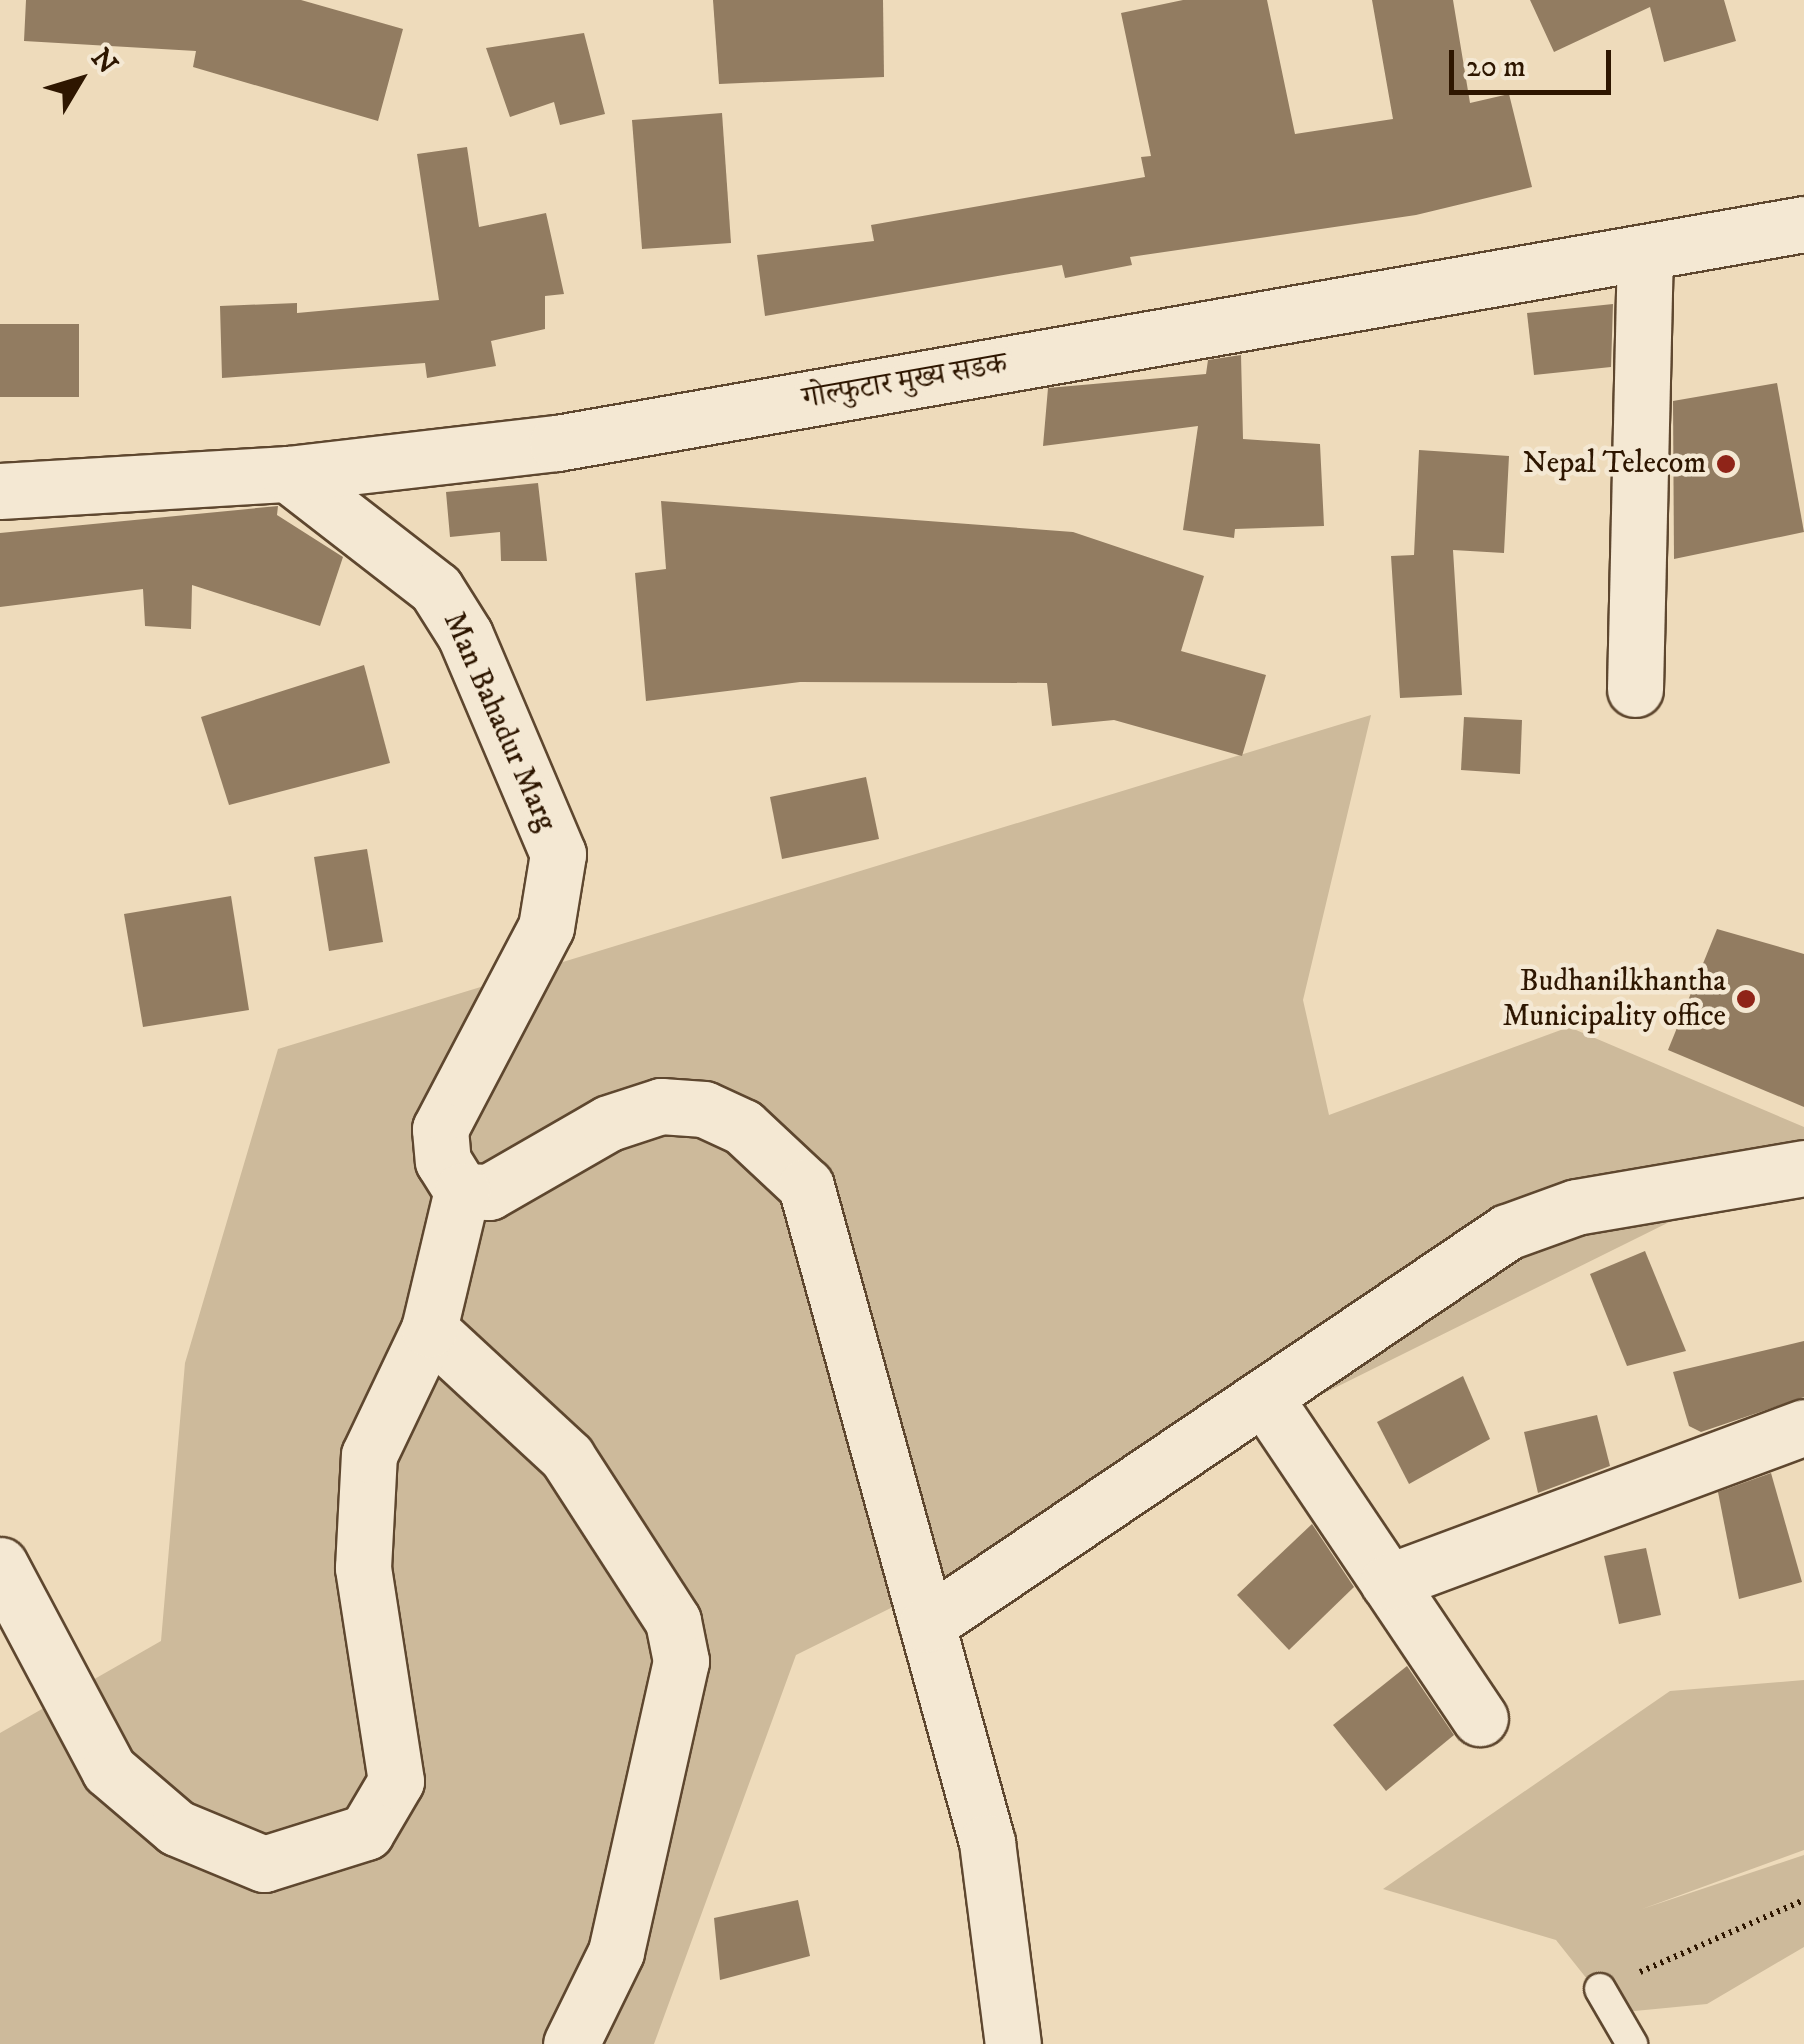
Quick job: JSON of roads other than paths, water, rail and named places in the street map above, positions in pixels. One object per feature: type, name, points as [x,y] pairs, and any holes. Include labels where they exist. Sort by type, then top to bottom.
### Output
[{"type":"street","name":"गोल्फुटार मुख्य सडक","points":[[0,491],[288,474],[558,443],[1804,224]]},
{"type":"street","points":[[1634,689],[1645,252]]},
{"type":"street","name":"Man Bahadur Marg","points":[[288,474],[436,589],[466,635],[558,854],[546,927],[440,1129],[444,1161],[462,1191]]},
{"type":"street","points":[[0,1565],[109,1770],[176,1828],[264,1864],[366,1832],[396,1782],[363,1568],[369,1455],[428,1329],[462,1191],[489,1192],[610,1123],[661,1106],[704,1109],[780,1154],[806,1186],[987,1842],[1013,2044]]},
{"type":"street","points":[[927,1624],[1507,1232],[1576,1207],[1804,1168]]},
{"type":"street","points":[[428,1329],[567,1456],[673,1621],[681,1661],[616,1952],[571,2044]]},
{"type":"street","points":[[1264,1397],[1480,1718]]},
{"type":"street","points":[[1388,1582],[1804,1427]]},
{"type":"lane","points":[[1600,1990],[1632,2044]]},
{"type":"place","name":"Nepal Telecom","points":[[1726,464]]},
{"type":"place","name":"Budhanilkhantha Municipality office","points":[[1746,999]]}]
